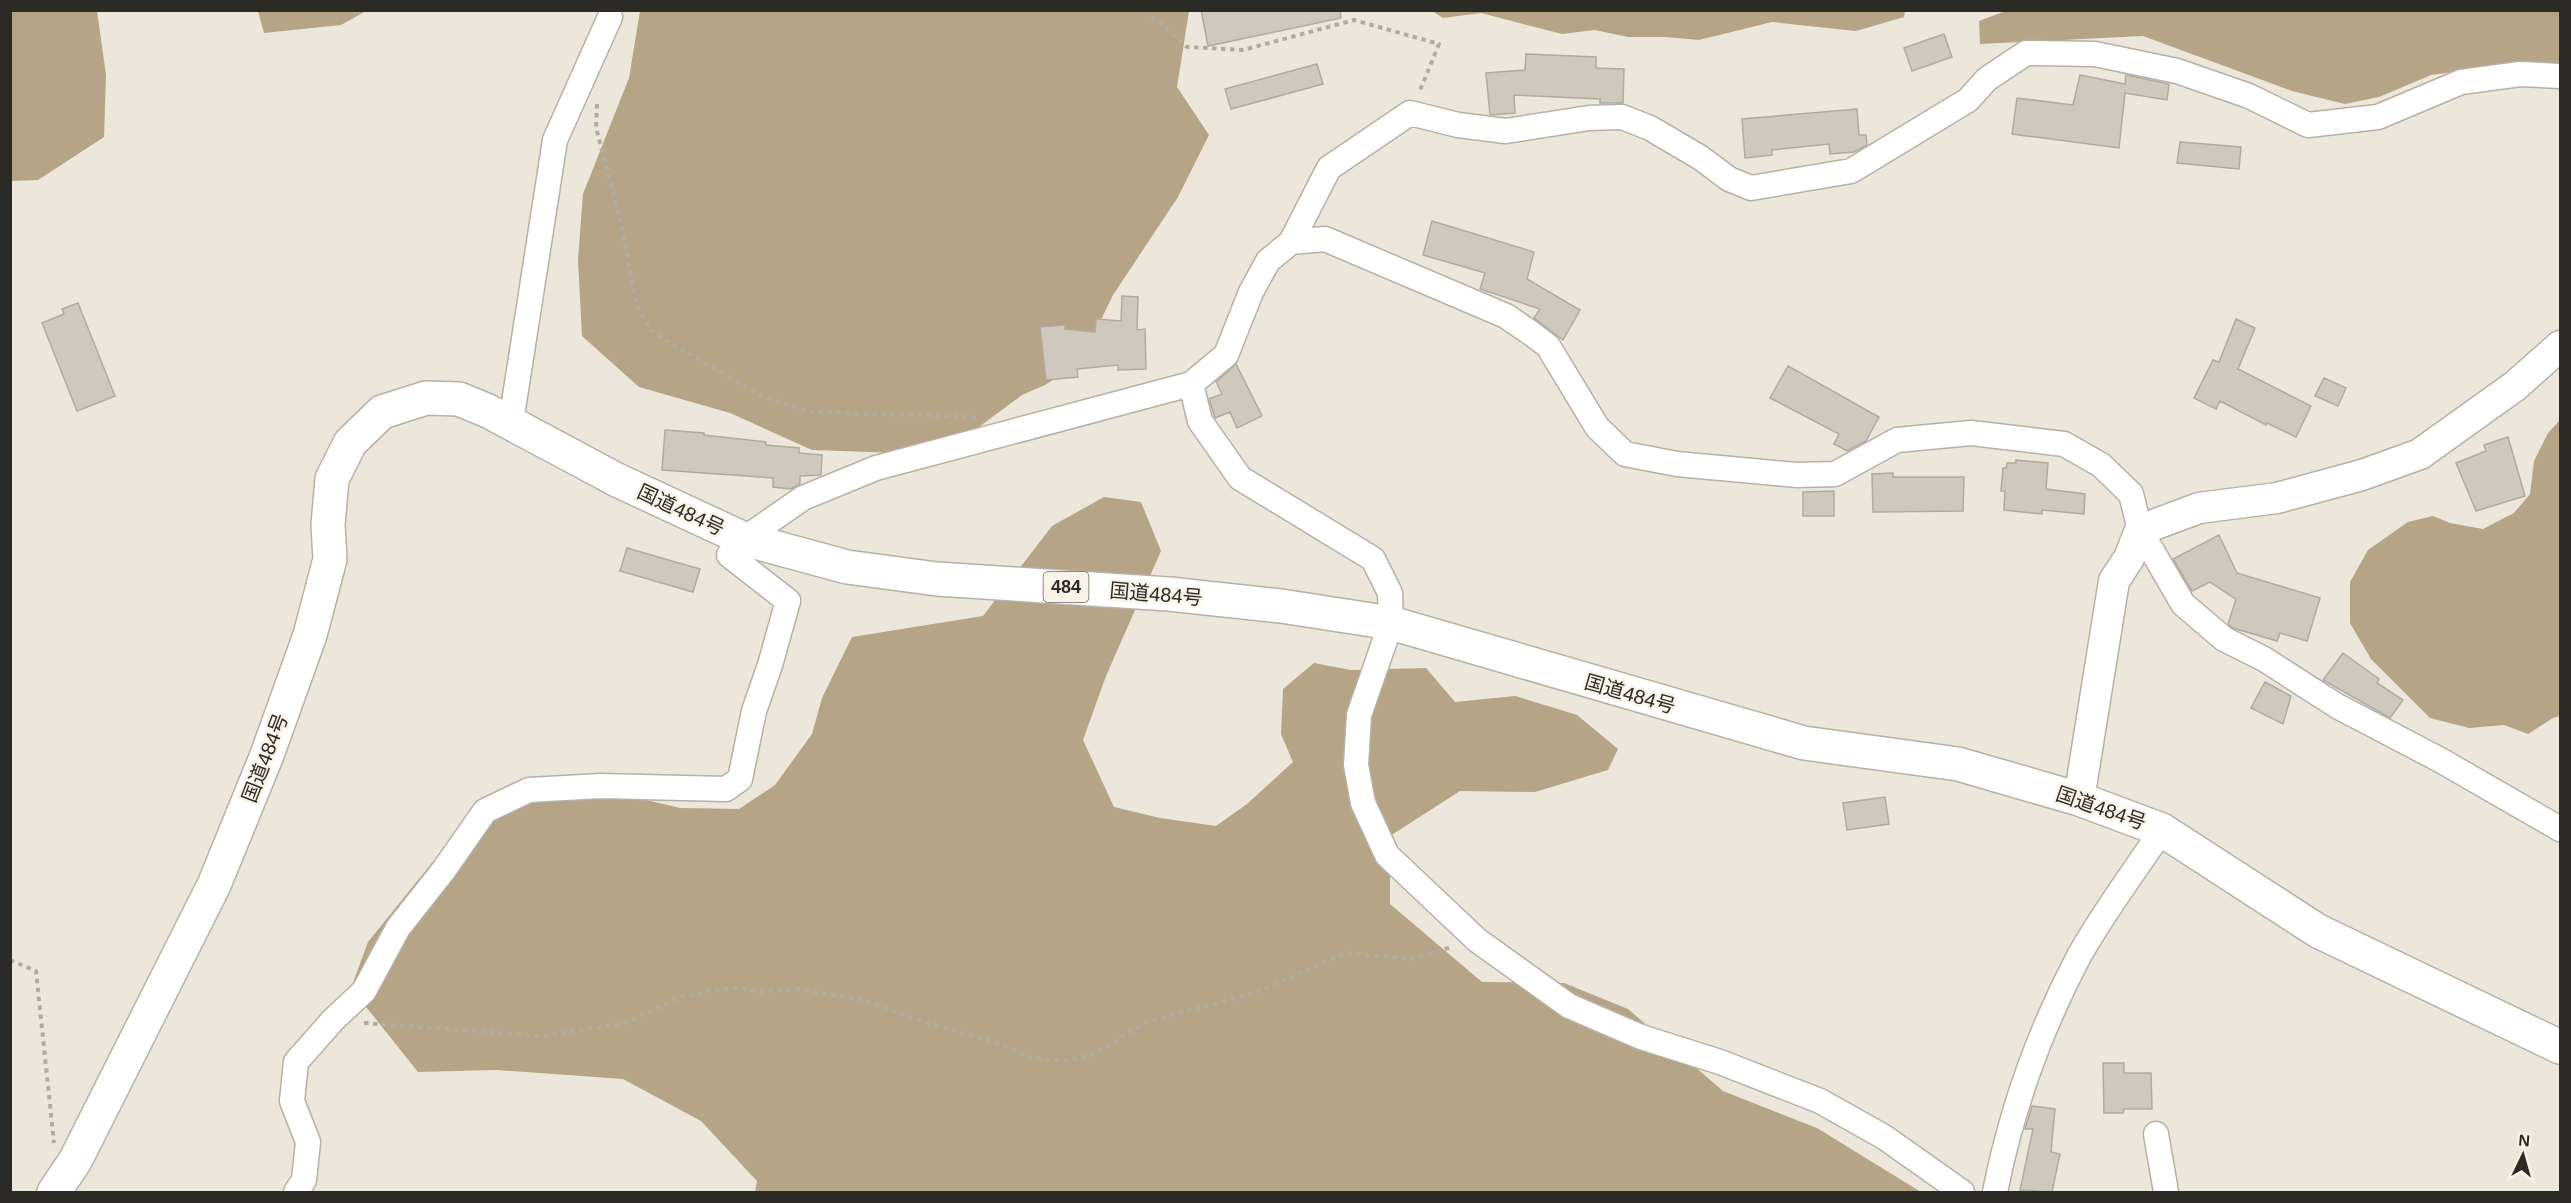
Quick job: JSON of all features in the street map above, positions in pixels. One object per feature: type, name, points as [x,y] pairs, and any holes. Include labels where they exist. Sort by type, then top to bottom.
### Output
[{"type":"highway","name":"国道484号","points":[[56,1189],[75,1161],[214,885],[267,755],[310,635],[330,559],[328,525],[332,479],[350,443],[382,412],[426,398],[459,399],[510,422],[617,480],[744,539],[847,567],[904,576],[1169,594],[1281,606],[1391,623],[1804,743],[1958,765],[2079,799],[2162,830],[2318,931],[2560,1047]]},
{"type":"street","points":[[604,59],[610,14]]},
{"type":"street","points":[[510,422],[555,140],[610,14]]},
{"type":"street","points":[[296,1192],[304,1180],[308,1142],[292,1101],[296,1062],[333,1020],[364,991],[398,928],[443,871],[485,811],[529,790],[601,786],[726,789],[740,779],[754,711],[788,601],[729,555],[744,539],[803,498],[876,468],[1191,384],[1226,355],[1251,292],[1268,261],[1291,242],[1329,168],[1410,113],[1458,125],[1506,131],[1589,118],[1622,117],[1650,128],[1729,179],[1751,188],[1851,171],[1968,99],[1987,79],[2026,53],[2096,54],[2177,71],[2249,96],[2308,125],[2378,117],[2461,82],[2520,74],[2560,76]]},
{"type":"street","points":[[1291,242],[1325,239],[1506,316],[1548,346],[1597,427],[1625,454],[1677,464],[1816,475],[1835,474],[1897,440],[1971,434],[2064,444],[2101,465],[2131,494],[2140,530],[2183,604],[2224,639],[2265,659],[2337,706],[2442,761],[2560,829]]},
{"type":"street","points":[[2079,799],[2114,581],[2129,558],[2140,530],[2199,508],[2277,498],[2362,475],[2420,454],[2515,386],[2560,346]]},
{"type":"street","points":[[1191,384],[1200,421],[1240,478],[1373,559],[1390,593],[1391,623],[1359,715],[1356,765],[1363,803],[1387,855],[1477,940],[1569,1006],[1641,1037],[1720,1062],[1820,1101],[1884,1137],[1962,1192]]},
{"type":"street","points":[[1995,1192],[2003,1152],[2047,1020],[2080,954],[2162,830]]},
{"type":"street","points":[[2156,1134],[2166,1192]]},
{"type":"path","points":[[1145,10],[1187,47],[1243,50],[1354,20],[1439,44],[1410,113]]},
{"type":"path","points":[[604,59],[598,83],[596,128],[619,215],[637,306],[651,330],[762,396],[809,412],[980,417]]},
{"type":"path","points":[[333,1020],[543,1036],[625,1023],[685,995],[699,995],[705,991],[740,988],[760,992],[797,989],[859,999],[928,1023],[992,1041],[1033,1058],[1065,1061],[1094,1054],[1146,1022],[1252,994],[1346,953],[1412,958],[1477,940]]},
{"type":"path","points":[[10,960],[36,971],[56,1189]]},
{"type":"shaded area","points":[[11,10],[97,11],[106,75],[104,137],[38,180],[11,181]]},
{"type":"shaded area","points":[[258,10],[366,11],[341,25],[264,33]]},
{"type":"shaded area","points":[[1905,10],[1904,17],[1856,31],[1772,22],[1699,40],[1628,37],[1595,30],[1562,34],[1481,13],[1443,18],[1432,11]]},
{"type":"shaded area","points":[[2008,10],[2560,11],[2560,67],[2503,65],[2431,75],[2379,97],[2345,104],[2292,91],[2143,36],[1980,44],[1979,21]]},
{"type":"shaded area","points":[[640,11],[1189,11],[1177,87],[1209,135],[1178,197],[1113,295],[1080,363],[1045,385],[1022,395],[968,435],[899,453],[812,450],[730,413],[639,387],[582,336],[578,260],[583,194],[629,78]]},
{"type":"shaded area","points":[[2560,420],[2560,716],[2528,734],[2504,725],[2469,728],[2430,718],[2371,659],[2350,623],[2350,582],[2368,550],[2408,522],[2433,516],[2450,523],[2483,529],[2514,513],[2530,494],[2534,461],[2548,433]]},
{"type":"shaded area","points":[[1104,497],[1141,502],[1161,551],[1106,676],[1083,740],[1114,807],[1160,818],[1216,826],[1247,804],[1293,762],[1281,734],[1283,689],[1314,663],[1351,670],[1426,668],[1455,702],[1515,696],[1577,715],[1618,749],[1608,770],[1535,792],[1460,791],[1390,836],[1390,904],[1482,982],[1564,983],[1628,1009],[1723,1091],[1817,1128],[1921,1192],[755,1192],[757,1181],[701,1121],[623,1079],[496,1070],[418,1072],[351,988],[368,942],[456,833],[492,805],[600,789],[680,808],[739,809],[775,785],[812,734],[822,698],[852,637],[983,616],[1052,526]]},
{"type":"building","points":[[1201,10],[1340,10],[1341,18],[1208,46]]},
{"type":"building","points":[[1944,34],[1952,57],[1912,71],[1904,48]]},
{"type":"building","points":[[1526,54],[1596,57],[1596,68],[1624,69],[1623,103],[1600,103],[1600,99],[1514,95],[1515,113],[1490,115],[1486,73],[1525,70]]},
{"type":"building","points":[[1317,64],[1323,84],[1231,109],[1225,89]]},
{"type":"building","points":[[2080,75],[2125,84],[2126,75],[2169,84],[2167,100],[2125,93],[2119,148],[2012,134],[2017,98],[2073,105]]},
{"type":"building","points":[[1857,109],[1859,135],[1866,135],[1867,145],[1854,152],[1830,154],[1829,144],[1772,150],[1772,155],[1745,158],[1742,119]]},
{"type":"building","points":[[2180,142],[2241,147],[2239,169],[2177,163]]},
{"type":"building","points":[[1432,221],[1534,252],[1527,279],[1580,310],[1563,340],[1534,318],[1540,309],[1480,289],[1485,273],[1423,255]]},
{"type":"building","points":[[1122,296],[1138,297],[1137,330],[1145,329],[1146,369],[1118,370],[1118,365],[1077,369],[1078,377],[1046,380],[1040,327],[1065,325],[1065,329],[1095,332],[1096,319],[1121,321]]},
{"type":"building","points":[[78,303],[115,396],[77,411],[42,323],[64,314],[62,309]]},
{"type":"building","points":[[2236,319],[2255,328],[2238,369],[2311,406],[2296,437],[2267,423],[2266,425],[2220,401],[2216,409],[2194,398],[2213,360],[2219,362]]},
{"type":"building","points":[[1236,364],[1262,416],[1237,428],[1230,412],[1215,418],[1209,399],[1222,394],[1216,382]]},
{"type":"building","points":[[1788,366],[1879,417],[1866,441],[1847,451],[1834,444],[1839,434],[1770,398]]},
{"type":"building","points":[[2324,378],[2346,388],[2338,406],[2315,396]]},
{"type":"building","points":[[665,430],[704,433],[704,435],[766,442],[766,445],[799,448],[799,453],[822,455],[821,475],[800,476],[800,484],[791,489],[773,487],[773,478],[662,470]]},
{"type":"building","points":[[2508,437],[2525,496],[2476,511],[2456,463],[2486,451],[2484,445]]},
{"type":"building","points":[[2016,460],[2048,463],[2046,489],[2085,494],[2084,514],[2042,510],[2042,514],[2004,510],[2005,491],[2001,491],[2003,468],[2006,468],[2007,463],[2016,463]]},
{"type":"building","points":[[1893,473],[1893,477],[1964,477],[1963,511],[1873,512],[1872,474]]},
{"type":"building","points":[[1834,491],[1834,516],[1803,516],[1803,492]]},
{"type":"building","points":[[2219,535],[2237,573],[2320,598],[2307,641],[2280,633],[2277,641],[2233,628],[2228,624],[2236,599],[2210,582],[2192,591],[2173,559]]},
{"type":"building","points":[[627,548],[700,569],[693,592],[620,571]]},
{"type":"building","points":[[2343,653],[2379,679],[2377,683],[2403,700],[2390,718],[2323,680]]},
{"type":"building","points":[[2265,682],[2291,696],[2283,724],[2251,708]]},
{"type":"building","points":[[1885,797],[1889,824],[1847,830],[1843,803]]},
{"type":"building","points":[[2103,1063],[2124,1063],[2124,1073],[2151,1073],[2152,1109],[2124,1109],[2123,1113],[2104,1113]]},
{"type":"building","points":[[2032,1106],[2055,1109],[2051,1152],[2060,1154],[2052,1192],[2020,1190],[2033,1129],[2025,1129]]}]
